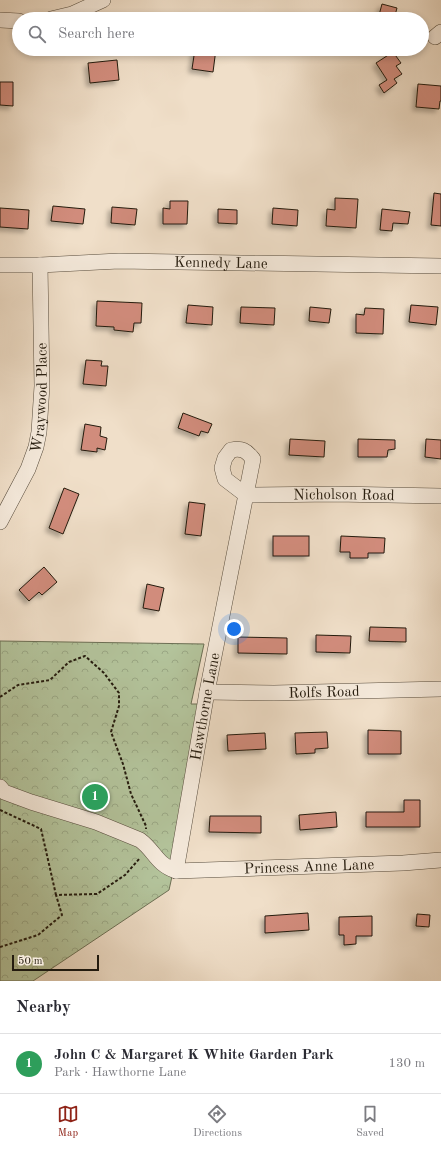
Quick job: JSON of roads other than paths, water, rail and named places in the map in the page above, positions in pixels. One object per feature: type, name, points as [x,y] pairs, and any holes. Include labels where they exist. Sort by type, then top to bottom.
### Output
[{"type":"street","points":[[76,12],[103,0]]},
{"type":"street","points":[[0,20],[12,21]]},
{"type":"street","name":"Kennedy Lane","points":[[0,265],[118,262],[441,266]]},
{"type":"street","name":"Wraywood Place","points":[[0,522],[28,469],[36,448],[39,432],[42,386],[40,265]]},
{"type":"street","name":"Nicholson Road","points":[[246,495],[335,494],[441,496]]},
{"type":"street","name":"Hawthorne Lane","points":[[176,871],[207,692],[246,495]]},
{"type":"street","name":"Rolfs Road","points":[[207,692],[274,693],[441,689]]},
{"type":"street","points":[[1,792],[96,822],[140,840],[167,868],[176,871]]},
{"type":"street","name":"Princess Anne Lane","points":[[176,871],[403,863],[441,860]]},
{"type":"place","name":"John C & Margaret K White Garden Park","points":[[95,797]]}]
